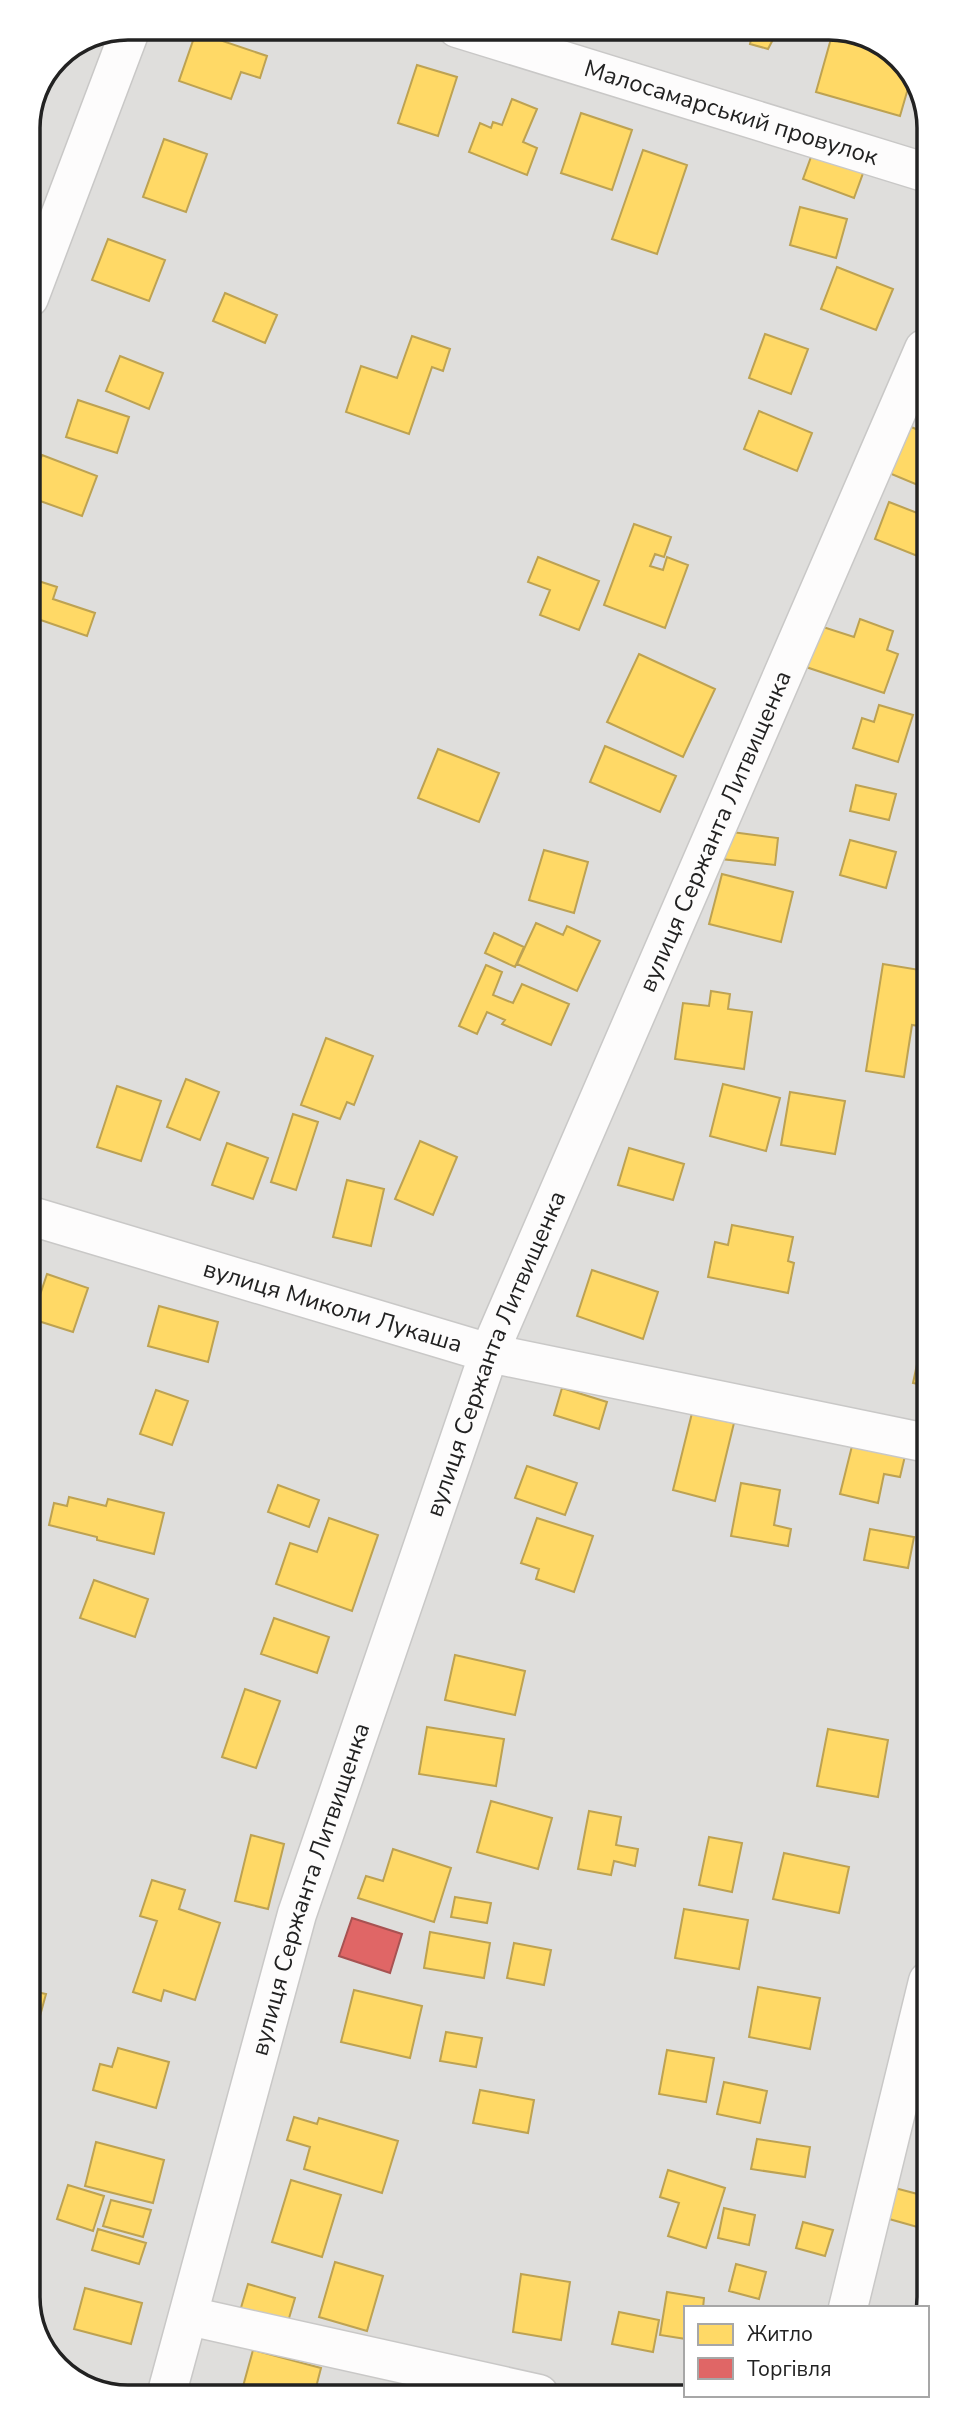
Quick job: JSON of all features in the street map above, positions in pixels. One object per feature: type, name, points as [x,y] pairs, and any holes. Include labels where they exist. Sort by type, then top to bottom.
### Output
[{"type":"street","points":[[40,269],[126,40]]},
{"type":"street","name":"Малосамарський провулок","points":[[496,40],[917,170]]},
{"type":"street","name":"вулиця Сержанта Литвищенка","points":[[169,2385],[297,1914],[489,1353],[917,365]]},
{"type":"street","name":"вулиця Миколи Лукаша","points":[[40,1219],[489,1353],[917,1441]]},
{"type":"street","points":[[848,2306],[917,2026]]},
{"type":"street","points":[[189,2316],[499,2385]]},
{"type":"shaded area","points":[[128,40],[835,40],[852,43],[873,52],[895,70],[908,89],[916,116],[916,2306],[684,2306],[684,2385],[122,2385],[84,2373],[66,2359],[52,2341],[41,2309],[40,122],[49,89],[58,75],[84,52],[100,45]]},
{"type":"building: Житло","points":[[193,40],[220,40],[267,56],[260,78],[241,72],[231,99],[179,81]]},
{"type":"building: Житло","points":[[751,40],[773,40],[768,49],[750,44]]},
{"type":"building: Житло","points":[[831,40],[852,43],[873,52],[895,70],[908,89],[900,116],[816,92]]},
{"type":"building: Житло","points":[[417,65],[457,77],[438,136],[398,123]]},
{"type":"building: Житло","points":[[512,99],[537,109],[523,142],[537,148],[527,175],[469,152],[480,123],[491,128],[493,122],[502,125]]},
{"type":"building: Житло","points":[[581,113],[632,130],[612,190],[561,173]]},
{"type":"building: Житло","points":[[164,139],[207,154],[186,212],[143,197]]},
{"type":"building: Житло","points":[[815,146],[866,165],[854,198],[803,179]]},
{"type":"building: Житло","points":[[643,150],[687,165],[657,254],[612,239]]},
{"type":"building: Житло","points":[[800,207],[847,219],[836,258],[790,245]]},
{"type":"building: Житло","points":[[108,239],[165,260],[149,301],[92,280]]},
{"type":"building: Житло","points":[[837,267],[893,289],[876,330],[821,309]]},
{"type":"building: Житло","points":[[225,293],[277,315],[265,343],[213,321]]},
{"type":"building: Житло","points":[[765,334],[808,349],[791,394],[749,378]]},
{"type":"building: Житло","points":[[412,336],[450,349],[443,371],[432,367],[409,434],[346,412],[361,366],[397,378]]},
{"type":"building: Житло","points":[[120,356],[163,373],[149,409],[106,391]]},
{"type":"building: Житло","points":[[78,400],[129,417],[117,453],[66,437]]},
{"type":"building: Житло","points":[[759,411],[812,433],[797,471],[744,449]]},
{"type":"building: Житло","points":[[909,426],[917,430],[917,485],[889,473]]},
{"type":"building: Житло","points":[[42,455],[97,476],[82,516],[40,501]]},
{"type":"building: Житло","points":[[889,502],[917,513],[917,556],[875,539]]},
{"type":"building: Житло","points":[[634,524],[671,537],[664,557],[655,554],[650,566],[663,570],[667,557],[688,565],[665,628],[604,605]]},
{"type":"building: Житло","points":[[538,557],[599,581],[579,630],[540,615],[550,590],[528,582]]},
{"type":"building: Житло","points":[[40,582],[57,587],[53,599],[95,613],[87,636],[40,620]]},
{"type":"building: Житло","points":[[860,619],[893,631],[887,650],[898,654],[884,693],[806,667],[820,626],[854,637]]},
{"type":"building: Житло","points":[[639,654],[715,689],[683,757],[607,722]]},
{"type":"building: Житло","points":[[879,705],[913,715],[898,762],[853,748],[862,718],[874,722]]},
{"type":"building: Житло","points":[[605,746],[676,776],[660,812],[590,782]]},
{"type":"building: Житло","points":[[438,749],[499,773],[479,822],[418,798]]},
{"type":"building: Житло","points":[[856,785],[896,794],[889,820],[850,811]]},
{"type":"building: Житло","points":[[724,831],[778,838],[775,865],[721,859]]},
{"type":"building: Житло","points":[[850,840],[896,852],[886,888],[840,875]]},
{"type":"building: Житло","points":[[544,850],[588,862],[574,913],[529,900]]},
{"type":"building: Житло","points":[[722,874],[793,892],[781,942],[709,924]]},
{"type":"building: Житло","points":[[536,923],[563,935],[567,926],[600,941],[577,991],[517,964]]},
{"type":"building: Житло","points":[[494,933],[524,947],[515,967],[485,953]]},
{"type":"building: Житло","points":[[883,964],[917,970],[917,1026],[912,1025],[904,1077],[866,1071]]},
{"type":"building: Житло","points":[[486,965],[502,972],[493,995],[513,1003],[522,984],[569,1004],[551,1045],[502,1024],[505,1020],[487,1012],[477,1034],[459,1026]]},
{"type":"building: Житло","points":[[711,991],[730,994],[728,1009],[752,1012],[744,1069],[675,1059],[683,1003],[709,1006]]},
{"type":"building: Житло","points":[[326,1038],[373,1056],[354,1105],[347,1102],[340,1119],[301,1105]]},
{"type":"building: Житло","points":[[186,1079],[219,1092],[200,1140],[167,1127]]},
{"type":"building: Житло","points":[[723,1084],[780,1098],[766,1151],[710,1136]]},
{"type":"building: Житло","points":[[117,1086],[161,1101],[141,1161],[97,1147]]},
{"type":"building: Житло","points":[[790,1092],[845,1101],[835,1154],[781,1145]]},
{"type":"building: Житло","points":[[293,1114],[318,1122],[296,1190],[271,1182]]},
{"type":"building: Житло","points":[[420,1141],[457,1157],[433,1215],[395,1199]]},
{"type":"building: Житло","points":[[227,1143],[268,1158],[253,1199],[212,1185]]},
{"type":"building: Житло","points":[[629,1148],[684,1164],[673,1200],[618,1185]]},
{"type":"building: Житло","points":[[347,1180],[384,1189],[371,1246],[333,1237]]},
{"type":"building: Житло","points":[[732,1225],[793,1237],[788,1261],[794,1263],[788,1293],[708,1277],[715,1242],[728,1245]]},
{"type":"building: Житло","points":[[592,1270],[658,1292],[643,1339],[577,1316]]},
{"type":"building: Житло","points":[[47,1274],[88,1288],[73,1332],[40,1322],[40,1295]]},
{"type":"building: Житло","points":[[159,1306],[218,1322],[208,1362],[148,1346]]},
{"type":"building: Житло","points":[[917,1364],[917,1384],[913,1383]]},
{"type":"building: Житло","points":[[562,1388],[607,1402],[599,1429],[554,1415]]},
{"type":"building: Житло","points":[[156,1390],[188,1401],[172,1445],[140,1434]]},
{"type":"building: Житло","points":[[692,1413],[734,1423],[715,1501],[673,1490]]},
{"type":"building: Житло","points":[[854,1438],[905,1456],[900,1477],[884,1474],[878,1503],[840,1494]]},
{"type":"building: Житло","points":[[527,1466],[577,1483],[565,1515],[515,1498]]},
{"type":"building: Житло","points":[[741,1483],[780,1490],[774,1525],[791,1529],[788,1546],[731,1536]]},
{"type":"building: Житло","points":[[278,1485],[319,1500],[309,1527],[268,1512]]},
{"type":"building: Житло","points":[[69,1497],[106,1506],[108,1499],[164,1513],[154,1554],[49,1525],[54,1503],[67,1506]]},
{"type":"building: Житло","points":[[329,1518],[378,1535],[352,1611],[276,1584],[290,1543],[317,1552]]},
{"type":"building: Житло","points":[[537,1518],[593,1536],[574,1592],[536,1579],[539,1569],[521,1563]]},
{"type":"building: Житло","points":[[870,1529],[914,1537],[908,1568],[864,1560]]},
{"type":"building: Житло","points":[[94,1580],[148,1599],[135,1637],[80,1618]]},
{"type":"building: Житло","points":[[274,1618],[329,1637],[317,1673],[261,1654]]},
{"type":"building: Житло","points":[[455,1655],[525,1671],[515,1715],[445,1700]]},
{"type":"building: Житло","points":[[245,1689],[280,1701],[256,1768],[222,1757]]},
{"type":"building: Житло","points":[[427,1727],[504,1739],[496,1786],[419,1774]]},
{"type":"building: Житло","points":[[828,1729],[888,1740],[878,1797],[817,1786]]},
{"type":"building: Житло","points":[[491,1801],[552,1818],[538,1869],[477,1852]]},
{"type":"building: Житло","points":[[589,1811],[621,1817],[616,1845],[638,1849],[635,1866],[614,1861],[611,1875],[578,1869]]},
{"type":"building: Житло","points":[[251,1835],[284,1844],[268,1909],[235,1901]]},
{"type":"building: Житло","points":[[709,1837],[742,1843],[732,1892],[699,1885]]},
{"type":"building: Житло","points":[[393,1849],[451,1868],[434,1922],[358,1898],[366,1876],[383,1881]]},
{"type":"building: Житло","points":[[784,1853],[849,1867],[839,1913],[773,1899]]},
{"type":"building: Житло","points":[[152,1880],[185,1890],[179,1909],[220,1923],[195,2000],[164,1990],[161,2001],[133,1992],[157,1921],[140,1916]]},
{"type":"building: Житло","points":[[455,1897],[491,1903],[487,1923],[451,1917]]},
{"type":"building: Житло","points":[[684,1909],[748,1920],[739,1969],[675,1958]]},
{"type":"building: Житло","points":[[430,1932],[490,1943],[484,1978],[424,1968]]},
{"type":"building: Житло","points":[[514,1943],[551,1950],[544,1985],[507,1978]]},
{"type":"building: Житло","points":[[758,1987],[820,1998],[810,2049],[749,2037]]},
{"type":"building: Житло","points":[[354,1990],[422,2006],[410,2058],[341,2042]]},
{"type":"building: Житло","points":[[40,1993],[46,1994],[40,2016]]},
{"type":"building: Житло","points":[[446,2032],[482,2038],[476,2067],[440,2061]]},
{"type":"building: Житло","points":[[118,2048],[169,2062],[156,2108],[93,2090],[100,2064],[112,2067]]},
{"type":"building: Житло","points":[[667,2050],[714,2058],[706,2102],[659,2094]]},
{"type":"building: Житло","points":[[724,2082],[767,2091],[760,2123],[717,2114]]},
{"type":"building: Житло","points":[[480,2090],[534,2100],[528,2133],[473,2123]]},
{"type":"building: Житло","points":[[294,2117],[317,2124],[319,2118],[398,2141],[382,2193],[304,2169],[310,2147],[287,2140]]},
{"type":"building: Житло","points":[[757,2139],[810,2147],[805,2177],[751,2169]]},
{"type":"building: Житло","points":[[96,2142],[164,2160],[153,2203],[85,2186]]},
{"type":"building: Житло","points":[[668,2170],[725,2188],[706,2248],[668,2236],[679,2203],[660,2197]]},
{"type":"building: Житло","points":[[291,2180],[341,2195],[322,2257],[272,2242]]},
{"type":"building: Житло","points":[[68,2185],[104,2196],[93,2231],[57,2219]]},
{"type":"building: Житло","points":[[891,2187],[917,2194],[917,2227],[882,2217]]},
{"type":"building: Житло","points":[[111,2200],[151,2210],[143,2237],[103,2226]]},
{"type":"building: Житло","points":[[724,2208],[755,2215],[749,2245],[718,2238]]},
{"type":"building: Житло","points":[[803,2222],[833,2230],[825,2256],[796,2248]]},
{"type":"building: Житло","points":[[98,2229],[146,2243],[139,2264],[92,2250]]},
{"type":"building: Житло","points":[[335,2262],[383,2276],[367,2331],[319,2317]]},
{"type":"building: Житло","points":[[736,2264],[766,2272],[759,2299],[729,2291]]},
{"type":"building: Житло","points":[[521,2274],[570,2282],[561,2340],[513,2332]]},
{"type":"building: Житло","points":[[248,2284],[295,2298],[287,2325],[240,2311]]},
{"type":"building: Житло","points":[[85,2288],[142,2303],[131,2344],[74,2329]]},
{"type":"building: Житло","points":[[667,2292],[704,2298],[703,2306],[684,2306],[684,2339],[660,2335]]},
{"type":"building: Житло","points":[[619,2312],[659,2320],[653,2352],[612,2344]]},
{"type":"building: Житло","points":[[253,2350],[321,2368],[317,2385],[243,2385]]},
{"type":"building: Торгівля","points":[[352,1918],[402,1934],[390,1973],[339,1956]]}]
